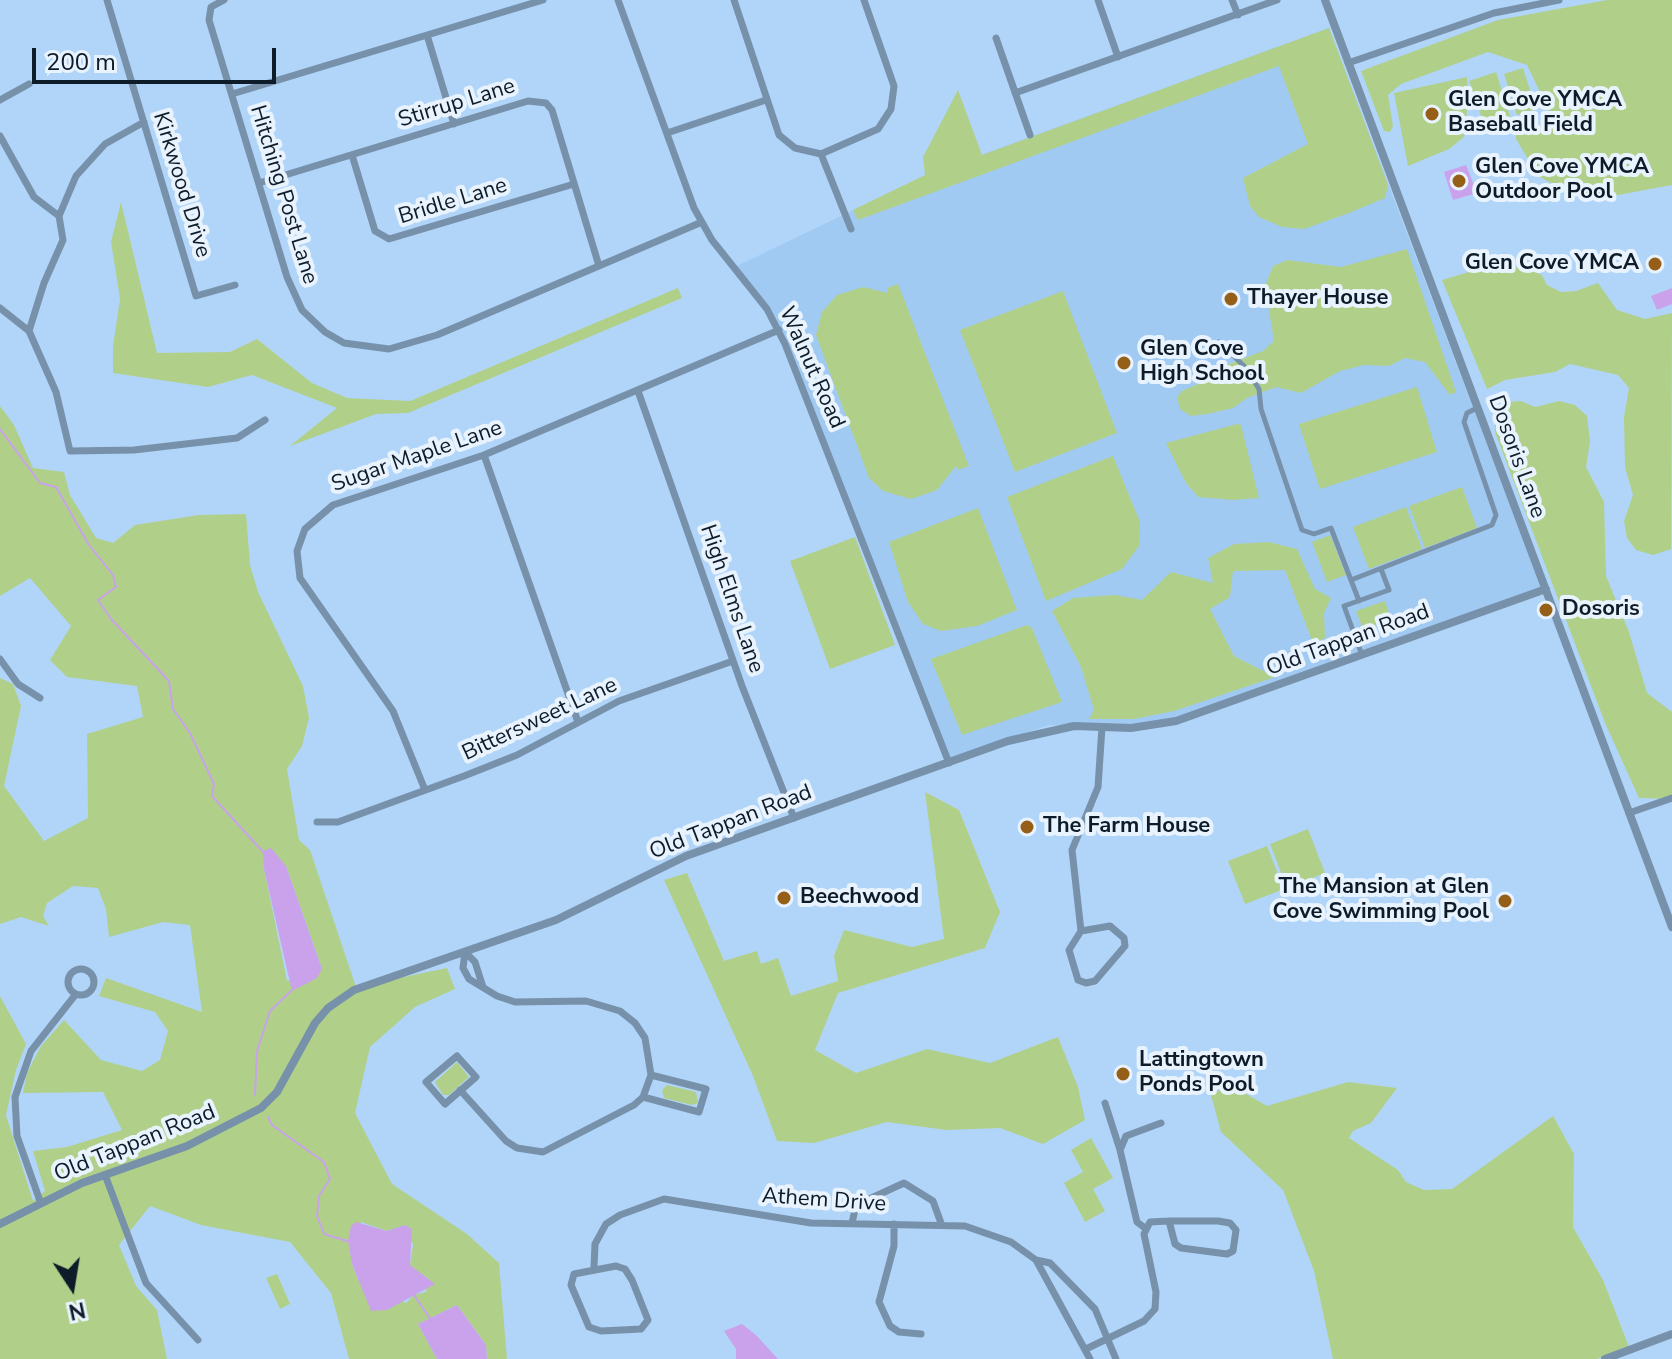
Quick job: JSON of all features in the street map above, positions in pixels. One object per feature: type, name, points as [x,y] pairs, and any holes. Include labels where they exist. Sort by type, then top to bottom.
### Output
[{"type":"street","name":"Kirkwood Drive","points":[[107,0],[196,296],[235,285]]},
{"type":"street","name":"Hitching Post Lane","points":[[224,0],[211,7],[209,17],[287,277],[302,310],[325,332],[358,347],[389,349],[437,335],[702,222]]},
{"type":"street","points":[[500,0],[504,12]]},
{"type":"street","points":[[232,94],[543,0]]},
{"type":"street","name":"Walnut Road","points":[[618,0],[702,222],[779,330],[949,763]]},
{"type":"street","points":[[734,0],[775,126],[785,141],[802,151],[821,154],[878,129],[891,109],[894,86],[864,0]]},
{"type":"street","points":[[1098,0],[1118,57]]},
{"type":"street","points":[[1232,0],[1238,15]]},
{"type":"street","points":[[1015,93],[1277,0]]},
{"type":"street","name":"Dosoris Lane","points":[[1325,0],[1672,927]]},
{"type":"street","points":[[1348,63],[1494,13],[1559,0]]},
{"type":"street","points":[[427,35],[454,124]]},
{"type":"street","points":[[996,38],[1030,135]]},
{"type":"street","points":[[0,100],[29,84]]},
{"type":"street","points":[[667,133],[766,100]]},
{"type":"street","name":"Stirrup Lane","points":[[259,183],[528,101],[546,103],[552,110],[599,266]]},
{"type":"street","points":[[29,331],[44,283],[63,240],[59,216],[86,161],[105,144],[144,122]]},
{"type":"street","points":[[0,136],[34,197],[59,216]]},
{"type":"street","points":[[821,154],[851,229]]},
{"type":"street","name":"Bridle Lane","points":[[352,155],[375,231],[389,239],[574,184]]},
{"type":"street","points":[[0,308],[29,331],[56,392],[70,451],[134,450],[237,438],[265,420]]},
{"type":"street","name":"Sugar Maple Lane","points":[[425,790],[393,711],[304,586],[297,564],[297,551],[305,529],[323,510],[484,455],[779,330]]},
{"type":"street","points":[[1219,342],[1244,366],[1259,389],[1261,409],[1302,530],[1314,534],[1331,528],[1359,601]]},
{"type":"street","name":"High Elms Lane","points":[[638,391],[733,661],[794,818]]},
{"type":"street","points":[[1351,580],[1487,529],[1496,519],[1464,422],[1467,413],[1478,407]]},
{"type":"street","points":[[484,455],[578,722]]},
{"type":"street","points":[[1362,655],[1344,606],[1389,590],[1381,569]]},
{"type":"street","name":"Old Tappan Road","points":[[0,1224],[40,1201],[187,1146],[261,1108],[277,1092],[315,1023],[328,1008],[354,990],[587,907],[686,856],[1045,730],[1141,728],[1176,721],[1546,589]]},
{"type":"street","points":[[0,659],[18,684],[40,698]]},
{"type":"street","name":"Bittersweet Lane","points":[[317,822],[338,822],[517,755],[619,701],[733,661]]},
{"type":"street","points":[[1081,931],[1110,926],[1124,938],[1125,946],[1095,981],[1086,983],[1078,980],[1069,950],[1081,931],[1072,850],[1098,787],[1102,727]]},
{"type":"street","points":[[1629,813],[1672,798]]},
{"type":"street","points":[[460,1090],[506,1141],[517,1148],[543,1152],[624,1112],[643,1097],[651,1075],[645,1038],[635,1023],[620,1011],[586,1001],[515,1002],[483,987],[475,962],[465,952]]},
{"type":"street","points":[[40,1201],[17,1136],[15,1097],[31,1051],[76,994]]},
{"type":"street","points":[[457,1056],[476,1077],[460,1090],[445,1104],[426,1082],[457,1056]]},
{"type":"street","points":[[643,1097],[699,1112],[706,1089],[651,1075]]},
{"type":"street","points":[[1086,1349],[1144,1321],[1155,1309],[1156,1292],[1145,1228],[1137,1222],[1105,1103]]},
{"type":"street","points":[[1120,1150],[1126,1136],[1161,1123]]},
{"type":"street","points":[[105,1175],[146,1283],[198,1340]]},
{"type":"street","points":[[852,1223],[856,1205],[904,1183],[933,1201],[941,1223]]},
{"type":"street","name":"Athem Drive","points":[[594,1267],[595,1244],[606,1224],[620,1215],[664,1199],[685,1200],[791,1221],[941,1223],[994,1235],[1036,1260],[1050,1263],[1075,1285],[1095,1309],[1116,1359]]},
{"type":"street","points":[[1145,1228],[1150,1222],[1169,1221],[1230,1223],[1236,1230],[1233,1251],[1227,1254],[1181,1248],[1175,1244],[1169,1221]]},
{"type":"street","points":[[894,1224],[894,1246],[879,1302],[890,1326],[899,1332],[921,1334]]},
{"type":"street","name":"Athem Drive","points":[[1036,1260],[1090,1359]]},
{"type":"street","points":[[616,1266],[625,1269],[648,1320],[646,1326],[628,1333],[589,1327],[571,1279],[574,1274],[594,1267],[616,1266]]},
{"type":"street","points":[[1609,1358],[1672,1334]]},
{"type":"shaded area","name":"Glen Cove High School","points":[[1329,28],[1541,587],[1175,718],[1133,726],[1049,725],[950,758],[780,330],[737,266],[926,175]]},
{"type":"shaded area","name":"Glen Cove YMCA Outdoor Pool","points":[[1466,165],[1477,193],[1453,200],[1444,172]]},
{"type":"shaded area","points":[[1672,288],[1672,304],[1657,310],[1651,296]]},
{"type":"shaded area","points":[[271,848],[286,866],[322,969],[317,978],[292,991],[264,869],[263,851]]},
{"type":"shaded area","points":[[356,1222],[387,1231],[405,1225],[412,1229],[410,1265],[435,1284],[387,1310],[371,1311],[352,1264],[348,1241],[351,1226]]},
{"type":"shaded area","points":[[457,1305],[486,1345],[487,1359],[437,1359],[418,1324]]},
{"type":"shaded area","points":[[742,1324],[778,1359],[736,1359],[736,1349],[724,1331]]},
{"type":"green space","points":[[1607,0],[1672,0],[1672,185],[1602,198],[1564,190],[1538,176],[1516,139],[1516,126],[1527,122],[1545,128],[1551,115],[1527,65],[1488,52],[1401,84],[1388,95],[1393,126],[1390,132],[1384,131],[1361,71],[1498,20]]},
{"type":"green space","points":[[1329,28],[1388,185],[1385,198],[1349,213],[1304,229],[1282,227],[1259,217],[1250,206],[1243,178],[1308,144],[1279,66],[858,220],[853,210],[925,175],[923,157],[958,90],[982,155]]},
{"type":"green space","points":[[1523,68],[1536,109],[1517,115],[1504,74]]},
{"type":"green space","points":[[1496,72],[1512,122],[1486,130],[1469,81]]},
{"type":"green space","name":"Glen Cove YMCA Baseball Field","points":[[1467,77],[1464,137],[1449,149],[1408,166],[1394,93]]},
{"type":"green space","points":[[121,202],[157,353],[230,352],[257,339],[312,383],[347,398],[410,401],[678,288],[682,298],[408,413],[376,414],[290,446],[337,408],[252,375],[208,387],[113,373],[113,346],[120,299],[111,242]]},
{"type":"green space","points":[[1407,249],[1456,392],[1450,395],[1425,362],[1405,358],[1389,366],[1364,365],[1340,371],[1301,393],[1276,387],[1247,398],[1233,408],[1207,414],[1191,416],[1180,409],[1177,397],[1182,391],[1205,381],[1214,370],[1263,351],[1274,341],[1265,286],[1273,266],[1287,260],[1341,267]]},
{"type":"green space","points":[[1523,267],[1542,275],[1547,285],[1561,292],[1576,291],[1598,283],[1617,310],[1645,319],[1672,313],[1671,549],[1653,555],[1636,550],[1627,538],[1624,521],[1633,495],[1625,467],[1624,417],[1629,388],[1618,375],[1570,364],[1555,372],[1505,380],[1487,389],[1442,280],[1483,268]]},
{"type":"green space","points":[[898,284],[969,466],[958,470],[956,466],[937,490],[911,499],[883,491],[869,478],[816,335],[822,312],[837,295],[863,287],[888,293],[887,288]]},
{"type":"green space","points":[[1063,291],[1117,433],[1015,472],[960,330]]},
{"type":"green space","points":[[1417,387],[1437,452],[1320,489],[1299,424]]},
{"type":"green space","points":[[1521,401],[1535,407],[1559,401],[1575,405],[1587,416],[1590,442],[1586,467],[1604,502],[1606,576],[1629,632],[1647,693],[1672,712],[1672,799],[1639,798],[1605,723],[1495,432],[1495,416],[1508,402]]},
{"type":"green space","points":[[0,406],[14,425],[33,468],[64,472],[70,495],[96,538],[113,543],[135,525],[199,515],[246,514],[250,565],[258,592],[303,686],[309,718],[302,746],[287,769],[299,840],[310,850],[356,987],[447,968],[455,989],[415,1007],[370,1047],[355,1113],[392,1184],[467,1234],[499,1263],[507,1359],[487,1359],[486,1345],[457,1305],[418,1324],[437,1359],[349,1359],[331,1293],[290,1242],[201,1225],[150,1206],[119,1245],[136,1286],[157,1310],[167,1359],[0,1359],[0,996],[26,1044],[16,1070],[6,1115],[33,1201],[45,1191],[33,1151],[67,1147],[122,1130],[103,1092],[23,1093],[27,1073],[41,1046],[64,1020],[101,1060],[142,1071],[160,1060],[168,1031],[155,1012],[99,996],[106,978],[202,1012],[190,925],[163,922],[109,937],[106,909],[98,888],[73,886],[47,903],[43,916],[49,926],[21,917],[0,924],[0,678],[13,684],[21,706],[4,786],[44,841],[88,818],[87,734],[143,717],[137,686],[67,677],[50,660],[71,626],[30,578],[0,596]],"holes":[[[286,866],[322,969],[287,981],[264,869]],[[361,1222],[387,1231],[405,1225],[413,1245],[410,1265],[418,1274],[428,1278],[426,1292],[414,1295],[406,1303],[358,1280],[352,1264]]]},
{"type":"green space","points":[[1241,425],[1259,498],[1233,500],[1198,497],[1186,483],[1166,443]]},
{"type":"green space","points":[[1113,456],[1140,522],[1139,546],[1122,569],[1046,601],[1007,497]]},
{"type":"green space","points":[[1462,487],[1477,528],[1425,548],[1409,506]]},
{"type":"green space","points":[[1406,507],[1422,549],[1369,569],[1353,527]]},
{"type":"green space","points":[[978,508],[1017,610],[977,626],[941,631],[923,624],[908,602],[889,542]]},
{"type":"green space","points":[[1330,535],[1346,575],[1327,582],[1312,542]]},
{"type":"green space","points":[[855,537],[895,645],[830,669],[790,561]]},
{"type":"green space","points":[[1269,542],[1297,549],[1315,589],[1331,598],[1324,613],[1325,638],[1313,643],[1285,570],[1233,571],[1230,597],[1210,609],[1234,656],[1275,677],[1174,711],[1134,719],[1089,719],[1094,710],[1081,667],[1052,611],[1073,598],[1115,595],[1142,600],[1171,572],[1213,583],[1208,558],[1234,544]]},
{"type":"green space","points":[[1385,601],[1391,619],[1363,629],[1356,611]]},
{"type":"green space","points":[[1027,625],[1032,628],[1062,702],[962,735],[931,659]]},
{"type":"green space","points":[[925,792],[959,810],[1000,912],[985,948],[838,993],[815,1050],[856,1073],[927,1049],[990,1063],[1058,1037],[1078,1087],[1085,1120],[1043,1144],[1000,1128],[946,1130],[887,1122],[814,1143],[777,1141],[753,1076],[664,880],[687,873],[724,961],[757,951],[761,964],[778,958],[791,996],[838,981],[834,956],[844,930],[912,947],[944,939]]},
{"type":"green space","points":[[1308,829],[1325,873],[1287,888],[1270,844]]},
{"type":"green space","points":[[1267,846],[1284,889],[1245,904],[1228,861]]},
{"type":"green space","points":[[457,1062],[469,1077],[449,1095],[443,1095],[435,1082]]},
{"type":"green space","points":[[1348,1082],[1397,1088],[1371,1123],[1353,1131],[1349,1138],[1398,1170],[1406,1182],[1424,1190],[1452,1189],[1553,1116],[1574,1154],[1573,1227],[1603,1280],[1629,1347],[1597,1359],[1333,1359],[1314,1271],[1283,1190],[1221,1132],[1211,1095],[1229,1084],[1267,1106]]},
{"type":"green space","points":[[667,1085],[696,1092],[698,1103],[692,1105],[664,1098],[662,1090]]},
{"type":"green space","points":[[1091,1138],[1113,1178],[1093,1189],[1105,1211],[1085,1222],[1064,1183],[1083,1172],[1071,1150]]},
{"type":"green space","points":[[277,1274],[290,1304],[280,1309],[266,1278]]},
{"type":"waterway","points":[[0,429],[40,483],[56,487],[89,545],[113,575],[116,587],[98,600],[111,619],[169,681],[173,709],[190,733],[214,784],[212,796],[264,853]]},
{"type":"waterway","points":[[255,1095],[257,1051],[270,1011],[293,989]]},
{"type":"waterway","points":[[268,1117],[272,1125],[324,1162],[330,1179],[319,1196],[317,1216],[324,1234],[347,1241]]},
{"type":"waterway","points":[[414,1295],[431,1320]]},
{"type":"place","name":"Glen Cove YMCA Baseball Field","points":[[1432,114]]},
{"type":"place","name":"Glen Cove YMCA Outdoor Pool","points":[[1459,181]]},
{"type":"place","name":"Glen Cove YMCA","points":[[1655,264]]},
{"type":"place","name":"Thayer House","points":[[1231,299]]},
{"type":"place","name":"Glen Cove High School","points":[[1124,363]]},
{"type":"place","name":"Dosoris","points":[[1546,610]]},
{"type":"place","name":"The Farm House","points":[[1027,827]]},
{"type":"place","name":"Beechwood","points":[[784,898]]},
{"type":"place","name":"The Mansion at Glen Cove Swimming Pool","points":[[1505,901]]},
{"type":"place","name":"Lattingtown Ponds Pool","points":[[1123,1074]]}]
